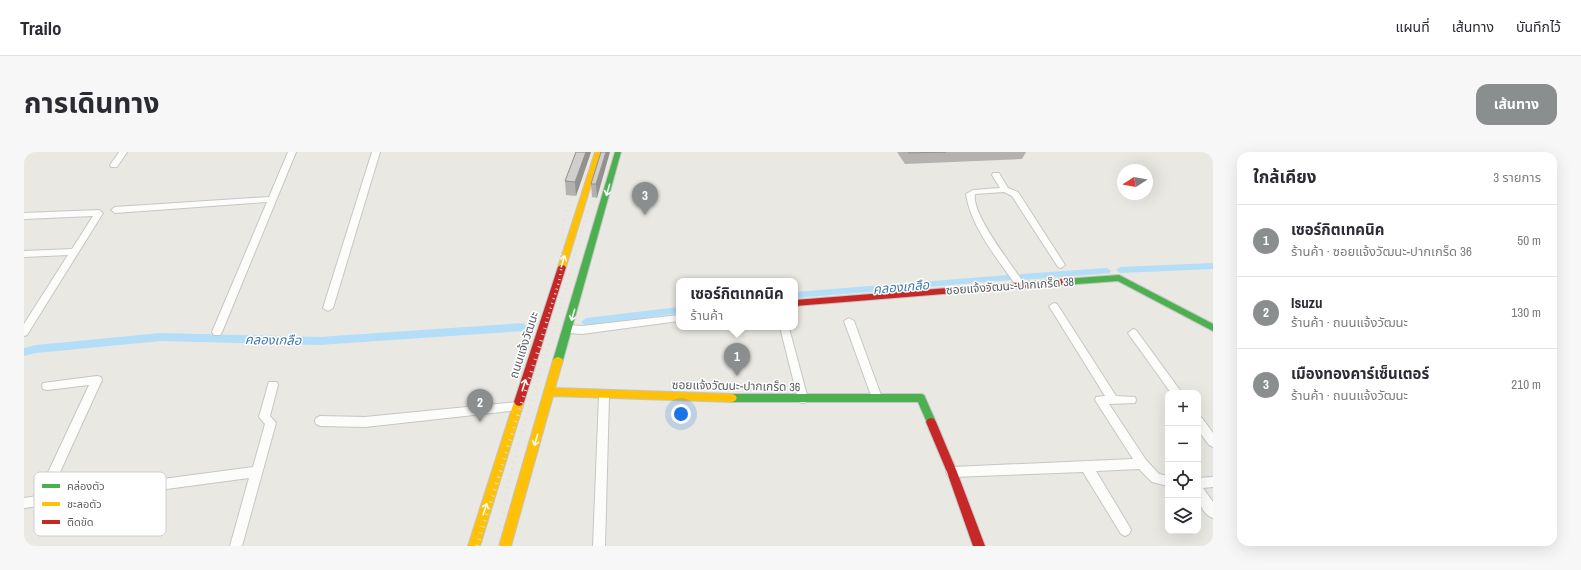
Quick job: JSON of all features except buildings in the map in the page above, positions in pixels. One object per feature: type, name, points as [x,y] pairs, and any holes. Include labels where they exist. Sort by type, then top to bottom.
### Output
[{"type":"main road","name":"ถนนแจ้งวัฒนะ","points":[[474,546],[598,152]]},
{"type":"main road","points":[[505,546],[569,329],[618,152]]},
{"type":"main road","name":"ซอยแจ้งวัฒนะ-ปากเกร็ด 38","points":[[798,303],[1119,278],[1213,328]]},
{"type":"main road","name":"ซอยแจ้งวัฒนะ-ปากเกร็ด 36","points":[[550,392],[604,396],[803,399],[921,398],[952,472]]},
{"type":"main road","points":[[952,472],[979,546]]},
{"type":"street","points":[[114,165],[123,152]]},
{"type":"street","points":[[217,332],[292,152]]},
{"type":"street","points":[[328,308],[376,152]]},
{"type":"street","points":[[996,175],[1005,190]]},
{"type":"street","points":[[1020,285],[987,234],[970,198],[970,194],[973,192],[1005,190],[1014,194],[1061,265]]},
{"type":"street","points":[[114,210],[272,199]]},
{"type":"street","points":[[24,216],[99,213],[24,332]]},
{"type":"street","points":[[24,254],[74,252]]},
{"type":"street","points":[[1054,306],[1113,400]]},
{"type":"street","points":[[569,329],[582,330],[676,318]]},
{"type":"street","points":[[849,321],[877,398]]},
{"type":"street","points":[[785,330],[803,399]]},
{"type":"street","points":[[1134,333],[1175,390]]},
{"type":"street","points":[[47,386],[97,380],[54,472]]},
{"type":"street","points":[[236,546],[270,423],[264,417],[273,385]]},
{"type":"street","points":[[599,546],[604,396]]},
{"type":"street","points":[[1131,400],[1100,400],[1142,464],[1156,478],[1165,480]]},
{"type":"street","points":[[320,421],[366,422],[518,406]]},
{"type":"street","points":[[1201,425],[1213,442]]},
{"type":"street","points":[[952,472],[1142,464]]},
{"type":"street","points":[[1087,467],[1125,530]]},
{"type":"street","points":[[166,484],[257,472]]},
{"type":"street","points":[[1201,483],[1213,482]]},
{"type":"street","points":[[1201,494],[1213,512]]},
{"type":"street","points":[[24,503],[34,502]]},
{"type":"waterway","name":"คลองเกลือ","points":[[1120,270],[1213,266]]},
{"type":"waterway","name":"คลองเกลือ","points":[[1021,277],[1107,271]]},
{"type":"waterway","name":"คลองเกลือ","points":[[798,295],[1008,278]]},
{"type":"waterway","name":"คลองเกลือ","points":[[586,322],[676,310]]},
{"type":"waterway","name":"คลองเกลือ","points":[[24,352],[36,349],[161,337],[319,341],[395,337],[523,327]]},
{"type":"railway","points":[[546,323],[559,282],[562,264],[563,224],[576,184]]},
{"type":"railway","points":[[556,323],[595,185]]},
{"type":"railway","points":[[477,546],[547,322]]},
{"type":"railway","points":[[498,546],[507,489],[514,461],[556,322]]},
{"type":"traffic: fast","points":[[558,360],[618,152]]},
{"type":"traffic: fast","points":[[1064,282],[1119,278],[1213,328]]},
{"type":"traffic: fast","points":[[732,398],[921,398],[931,422]]},
{"type":"traffic: slow","points":[[562,267],[598,152]]},
{"type":"traffic: slow","points":[[505,546],[558,360]]},
{"type":"traffic: slow","points":[[550,392],[732,398]]},
{"type":"traffic: slow","points":[[474,546],[519,402]]},
{"type":"traffic: jam","points":[[519,402],[562,267]]},
{"type":"traffic: jam","points":[[798,303],[1064,282]]},
{"type":"traffic: jam","points":[[931,422],[952,472],[979,546]]},
{"type":"place","name":"เมืองทองคาร์เซ็นเตอร์","points":[[645,215]]},
{"type":"place","name":"เซอร์กิตเทคนิค","points":[[737,376]]},
{"type":"place","name":"Isuzu","points":[[480,422]]}]
